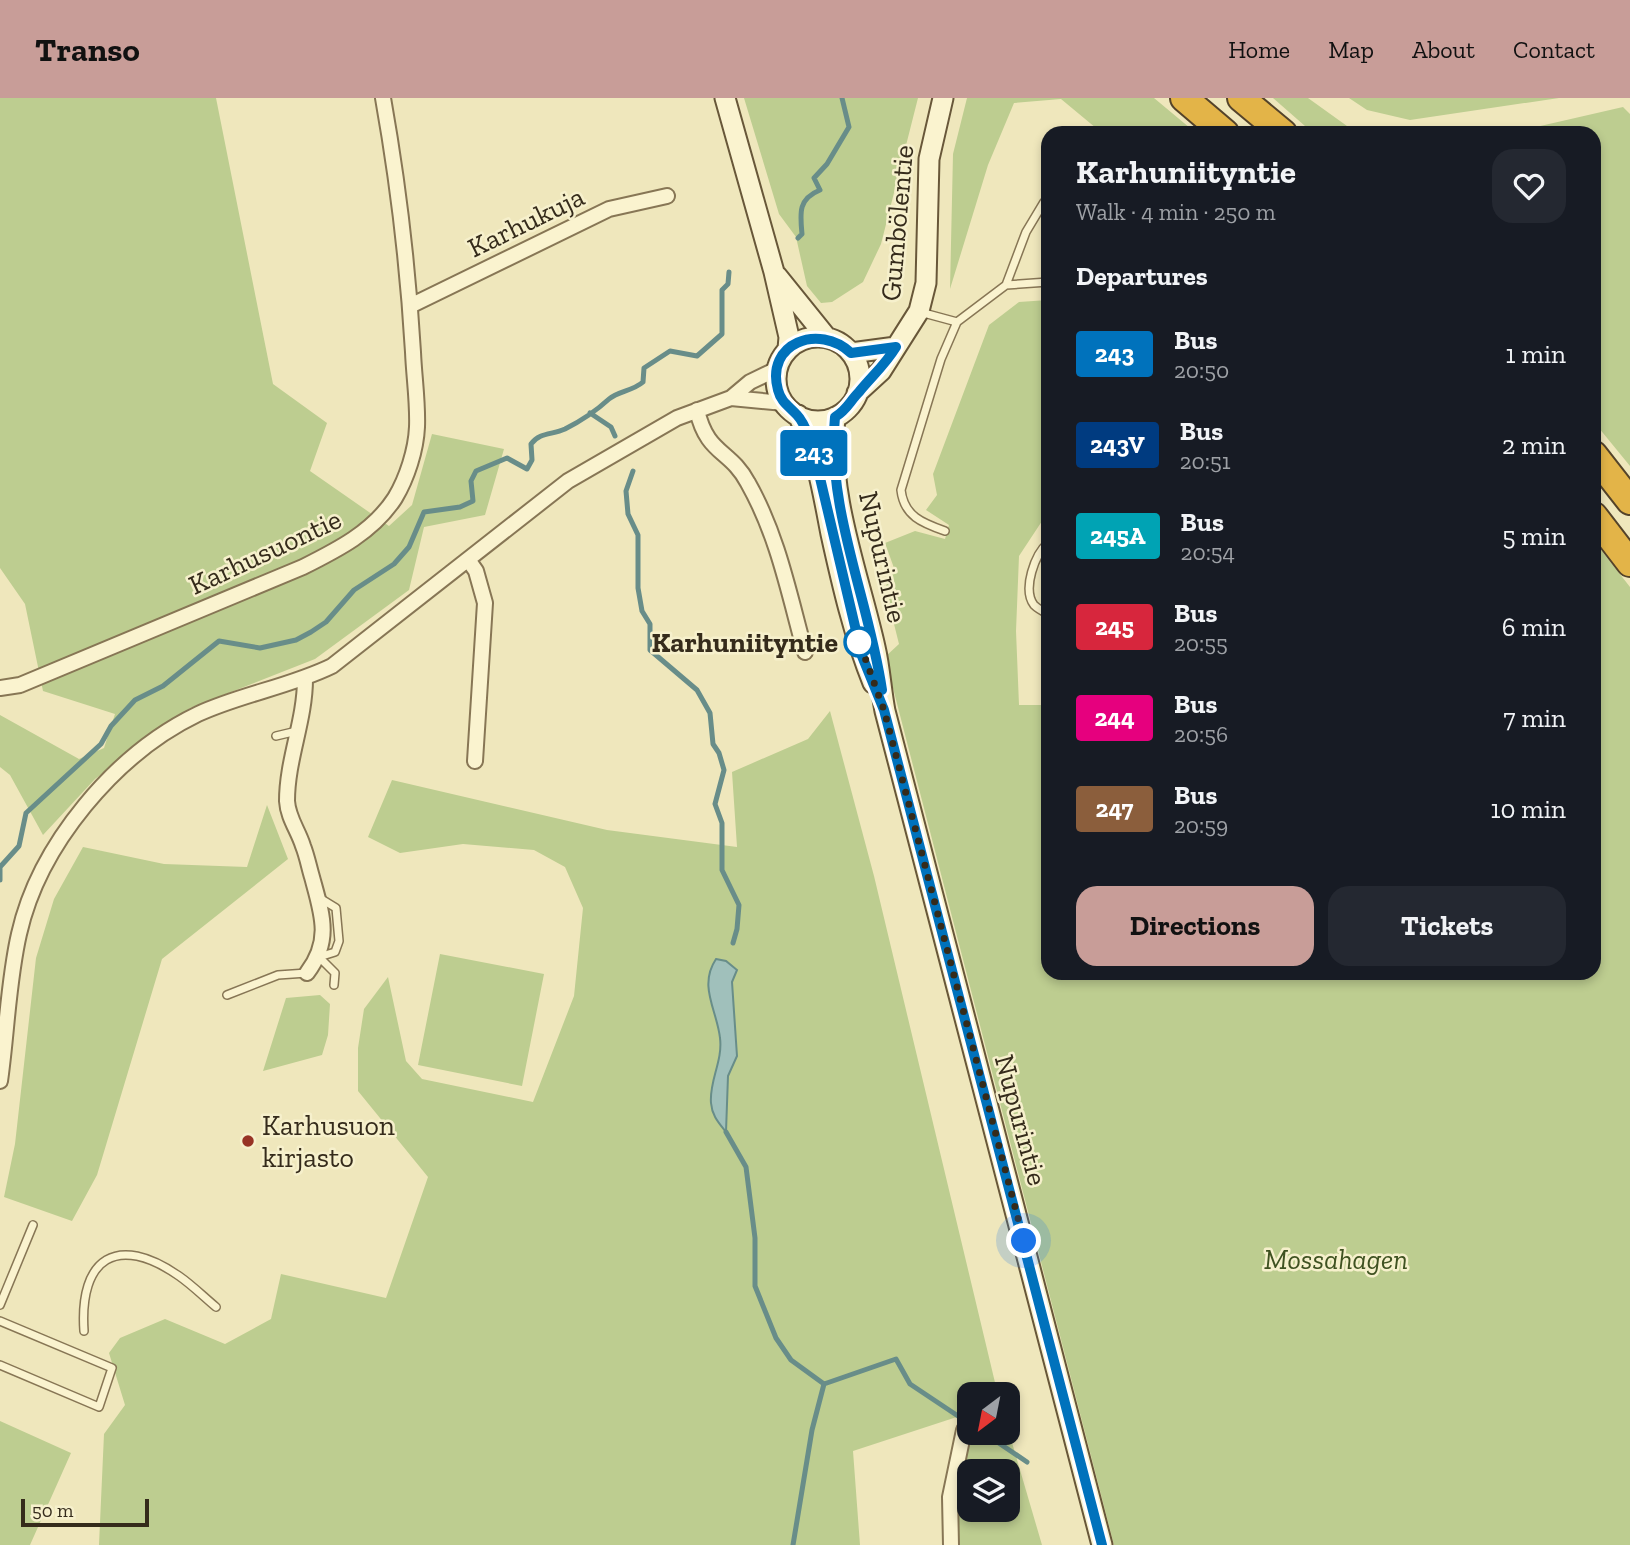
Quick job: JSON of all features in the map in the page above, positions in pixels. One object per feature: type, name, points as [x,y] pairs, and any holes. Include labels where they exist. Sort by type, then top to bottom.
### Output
[{"type":"highway","points":[[1184,98],[1217,126]]},
{"type":"highway","points":[[1241,98],[1275,126]]},
{"type":"highway","points":[[1601,464],[1630,501]]},
{"type":"highway","points":[[1601,525],[1630,563]]},
{"type":"main road","points":[[725,98],[774,272],[789,337],[788,349],[777,369],[776,380],[791,409],[810,420],[835,417],[844,411],[857,393],[858,365],[851,353],[827,338],[774,272]]},
{"type":"main road","name":"Gumbölentie","points":[[857,393],[881,371],[919,312],[926,283],[929,159],[943,98]]},
{"type":"main road","points":[[788,349],[799,341],[813,337],[827,338]]},
{"type":"main road","points":[[851,353],[896,347]]},
{"type":"main road","name":"Nupurintie","points":[[791,409],[812,444],[862,656],[884,710]]},
{"type":"main road","name":"Nupurintie","points":[[835,417],[832,447],[847,536],[876,650],[884,710],[1102,1545]]},
{"type":"street","name":"Karhusuontie","points":[[0,688],[20,685],[303,567],[342,547],[374,524],[395,497],[410,464],[417,428],[410,306],[393,154],[383,98]]},
{"type":"street","name":"Karhukuja","points":[[410,306],[609,209],[667,196]]},
{"type":"street","points":[[0,1081],[20,932],[37,884],[66,831],[104,782],[154,742],[195,715],[236,698],[305,679],[347,657],[568,481],[645,435],[697,410],[731,398],[750,382],[777,369]]},
{"type":"street","points":[[731,398],[791,409]]},
{"type":"street","points":[[697,410],[702,432],[716,451],[739,468],[764,515],[780,553],[805,652]]},
{"type":"street","points":[[469,561],[479,578],[485,603],[475,761]]},
{"type":"street","points":[[305,679],[301,730],[289,769],[287,804],[294,830],[303,844],[318,897],[323,933],[319,957],[307,973]]},
{"type":"street","points":[[951,1545],[950,1497],[961,1446]]},
{"type":"lane","points":[[945,531],[911,515],[904,506],[901,490],[933,382],[957,322],[1006,285],[1026,232],[1041,207]]},
{"type":"lane","points":[[1006,285],[1041,282]]},
{"type":"lane","points":[[919,312],[957,322]]},
{"type":"lane","points":[[1041,549],[1030,591],[1034,604],[1041,609]]},
{"type":"lane","points":[[276,736],[301,730]]},
{"type":"lane","points":[[319,957],[335,973],[334,985]]},
{"type":"lane","points":[[227,995],[278,975],[307,973]]},
{"type":"lane","points":[[0,1305],[33,1225]]},
{"type":"lane","points":[[84,1331],[87,1282],[102,1262],[128,1255],[145,1259],[178,1275],[216,1307]]},
{"type":"lane","points":[[0,1321],[112,1368],[99,1407],[0,1365]]},
{"type":"green space","points":[[0,98],[216,98],[273,384],[327,423],[310,471],[389,526],[412,505],[432,434],[504,449],[485,515],[424,527],[409,590],[315,659],[190,708],[95,779],[43,835],[10,775],[0,767],[0,715],[79,759],[104,748],[115,714],[43,691],[25,604],[0,568]]},
{"type":"green space","points":[[744,98],[918,98],[881,244],[863,282],[832,302],[821,303],[807,286],[796,237],[779,214]]},
{"type":"green space","points":[[967,98],[1154,98],[1188,126],[1094,126],[1061,99],[1014,103],[988,165],[950,289],[953,154]]},
{"type":"green space","points":[[1273,98],[1308,98],[1347,126],[1305,126]]},
{"type":"green space","points":[[1349,98],[1559,98],[1410,120],[1367,110]]},
{"type":"green space","points":[[1623,107],[1630,114],[1630,466],[1601,431],[1601,126],[1540,126]]},
{"type":"green space","name":"Mossahagen","points":[[1041,300],[1041,523],[1019,556],[1016,631],[1019,705],[1041,705],[1041,980],[1601,980],[1601,550],[1630,587],[1630,1545],[1114,1545],[885,657],[899,644],[885,588],[894,568],[885,543],[915,531],[945,539],[949,525],[926,510],[937,495],[933,474],[989,325],[1019,302]]},
{"type":"green space","points":[[830,711],[874,876],[995,1382],[957,1382],[957,1417],[853,1451],[860,1545],[99,1545],[104,1434],[125,1405],[109,1353],[120,1338],[165,1319],[225,1344],[271,1319],[281,1274],[386,1298],[428,1177],[358,1091],[358,1048],[364,1009],[388,977],[406,1061],[422,1079],[533,1102],[574,996],[583,908],[565,867],[534,850],[463,844],[400,853],[368,837],[392,780],[607,830],[737,847],[732,772],[808,739]]},
{"type":"green space","points":[[267,805],[288,859],[162,959],[97,1175],[72,1221],[4,1197],[15,1144],[36,958],[54,899],[83,847],[164,864],[247,867]]},
{"type":"green space","points":[[440,954],[544,974],[522,1086],[418,1065]]},
{"type":"green space","points":[[320,995],[330,1004],[328,1035],[322,1055],[263,1071],[286,998]]},
{"type":"green space","points":[[0,1421],[71,1453],[30,1545],[0,1545]]},
{"type":"green space","points":[[969,1446],[1013,1446],[1017,1459],[966,1459]]},
{"type":"green space","points":[[1020,1470],[1042,1545],[958,1545],[958,1522],[1020,1522]]},
{"type":"water","points":[[716,959],[726,961],[737,970],[732,982],[737,1056],[728,1076],[726,1132],[714,1116],[711,1103],[720,1046],[709,988],[711,969]]},
{"type":"waterway","points":[[798,238],[802,234],[801,213],[804,202],[820,190],[814,178],[827,164],[849,127],[842,98]]},
{"type":"waterway","points":[[0,880],[0,867],[19,846],[26,813],[101,744],[111,726],[135,700],[163,686],[219,641],[260,648],[296,640],[311,632],[326,622],[354,590],[394,564],[409,547],[424,512],[460,507],[473,501],[471,481],[476,471],[507,458],[527,469],[532,460],[531,444],[538,437],[565,429],[613,396],[639,385],[643,382],[644,368],[670,351],[697,356],[722,334],[722,290],[728,284],[729,272]]},
{"type":"waterway","points":[[590,413],[611,427],[615,436]]},
{"type":"waterway","points":[[633,471],[626,491],[628,514],[638,535],[638,588],[642,611],[650,624],[650,650],[697,690],[710,713],[713,744],[724,770],[715,804],[722,823],[722,870],[739,905],[733,943]]},
{"type":"waterway","points":[[726,1132],[746,1167],[755,1238],[755,1286],[776,1338],[791,1360],[824,1384]]},
{"type":"waterway","points":[[824,1384],[896,1359],[910,1384],[957,1415]]},
{"type":"waterway","points":[[793,1545],[812,1430],[824,1384]]},
{"type":"waterway","points":[[1003,1446],[1027,1462]]},
{"type":"bus line","name":"243","points":[[882,690],[876,650],[847,536],[832,447],[835,417],[852,403],[857,393],[881,371],[896,347],[851,353],[840,343],[813,337],[799,341],[781,358],[776,380],[778,392],[790,410],[798,415],[812,444],[862,656],[884,710],[1102,1545]]},
{"type":"place","name":"Karhuniityntie","points":[[859,642]]},
{"type":"place","name":"Karhusuon kirjasto","points":[[248,1141]]},
{"type":"route","points":[[859,642],[856,633],[862,656],[884,710],[1024,1241]]}]
